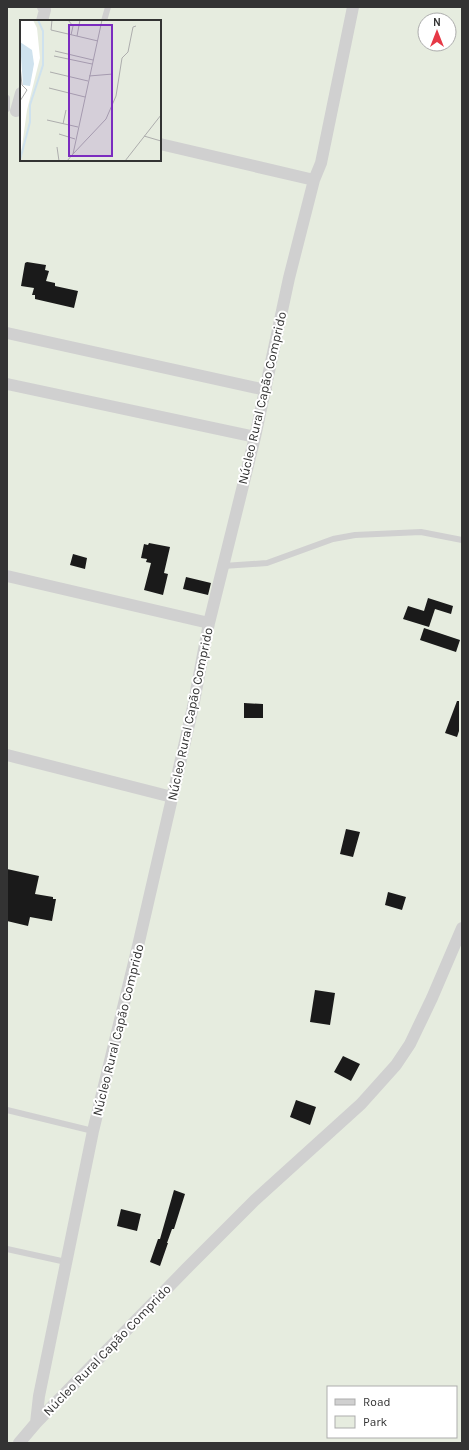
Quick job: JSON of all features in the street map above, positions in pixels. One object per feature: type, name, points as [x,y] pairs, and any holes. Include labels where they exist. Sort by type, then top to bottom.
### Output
[{"type":"street","name":"Núcleo Rural Capão Comprido","points":[[36,1423],[39,1396],[93,1131],[138,946],[193,707],[209,623],[266,390],[289,278],[314,180],[321,163],[353,7]]},
{"type":"street","points":[[13,110],[20,95]]},
{"type":"street","points":[[161,144],[314,180]]},
{"type":"street","points":[[7,333],[266,390]]},
{"type":"street","points":[[7,384],[255,437]]},
{"type":"street","points":[[7,576],[209,623]]},
{"type":"street","points":[[7,755],[172,797]]},
{"type":"street","name":"Núcleo Rural Capão Comprido","points":[[19,1443],[36,1423],[198,1257],[255,1200],[361,1104],[396,1065],[410,1044],[426,1011],[462,928]]},
{"type":"lane","points":[[104,20],[108,7]]},
{"type":"lane","points":[[7,98],[13,110]]},
{"type":"lane","points":[[223,566],[267,563],[333,539],[355,535],[421,532],[462,540]]},
{"type":"lane","points":[[7,1110],[93,1131]]},
{"type":"lane","points":[[7,1249],[66,1262]]},
{"type":"green space","points":[[7,7],[462,7],[462,1443],[7,1443]]},
{"type":"building","points":[[25,263],[46,265],[45,270],[49,271],[46,281],[55,283],[55,286],[78,291],[74,308],[35,299],[35,295],[32,295],[34,288],[21,286]]},
{"type":"building","points":[[149,543],[170,547],[164,573],[168,574],[163,595],[144,590],[151,563],[146,562],[147,559],[141,558],[144,544],[148,545]]},
{"type":"building","points":[[73,554],[87,558],[85,569],[70,565]]},
{"type":"building","points":[[186,577],[211,583],[208,595],[183,589]]},
{"type":"building","points":[[428,598],[453,606],[451,614],[435,609],[429,627],[403,619],[408,606],[424,611]]},
{"type":"building","points":[[424,628],[460,640],[456,652],[420,640]]},
{"type":"building","points":[[457,701],[459,701],[459,731],[457,737],[445,733]]},
{"type":"building","points":[[244,703],[263,704],[263,718],[244,718]]},
{"type":"building","points":[[346,829],[360,832],[353,857],[340,854]]},
{"type":"building","points":[[7,869],[39,876],[35,894],[53,897],[53,899],[56,899],[52,921],[30,917],[28,926],[7,921]]},
{"type":"building","points":[[388,892],[406,897],[402,910],[385,905]]},
{"type":"building","points":[[315,990],[335,993],[330,1025],[310,1022]]},
{"type":"building","points":[[343,1056],[360,1064],[351,1081],[334,1072]]},
{"type":"building","points":[[296,1100],[316,1107],[310,1125],[290,1117]]},
{"type":"building","points":[[174,1190],[185,1194],[160,1266],[150,1262],[158,1239],[160,1239]]},
{"type":"building","points":[[121,1209],[141,1214],[137,1231],[117,1226]]}]
